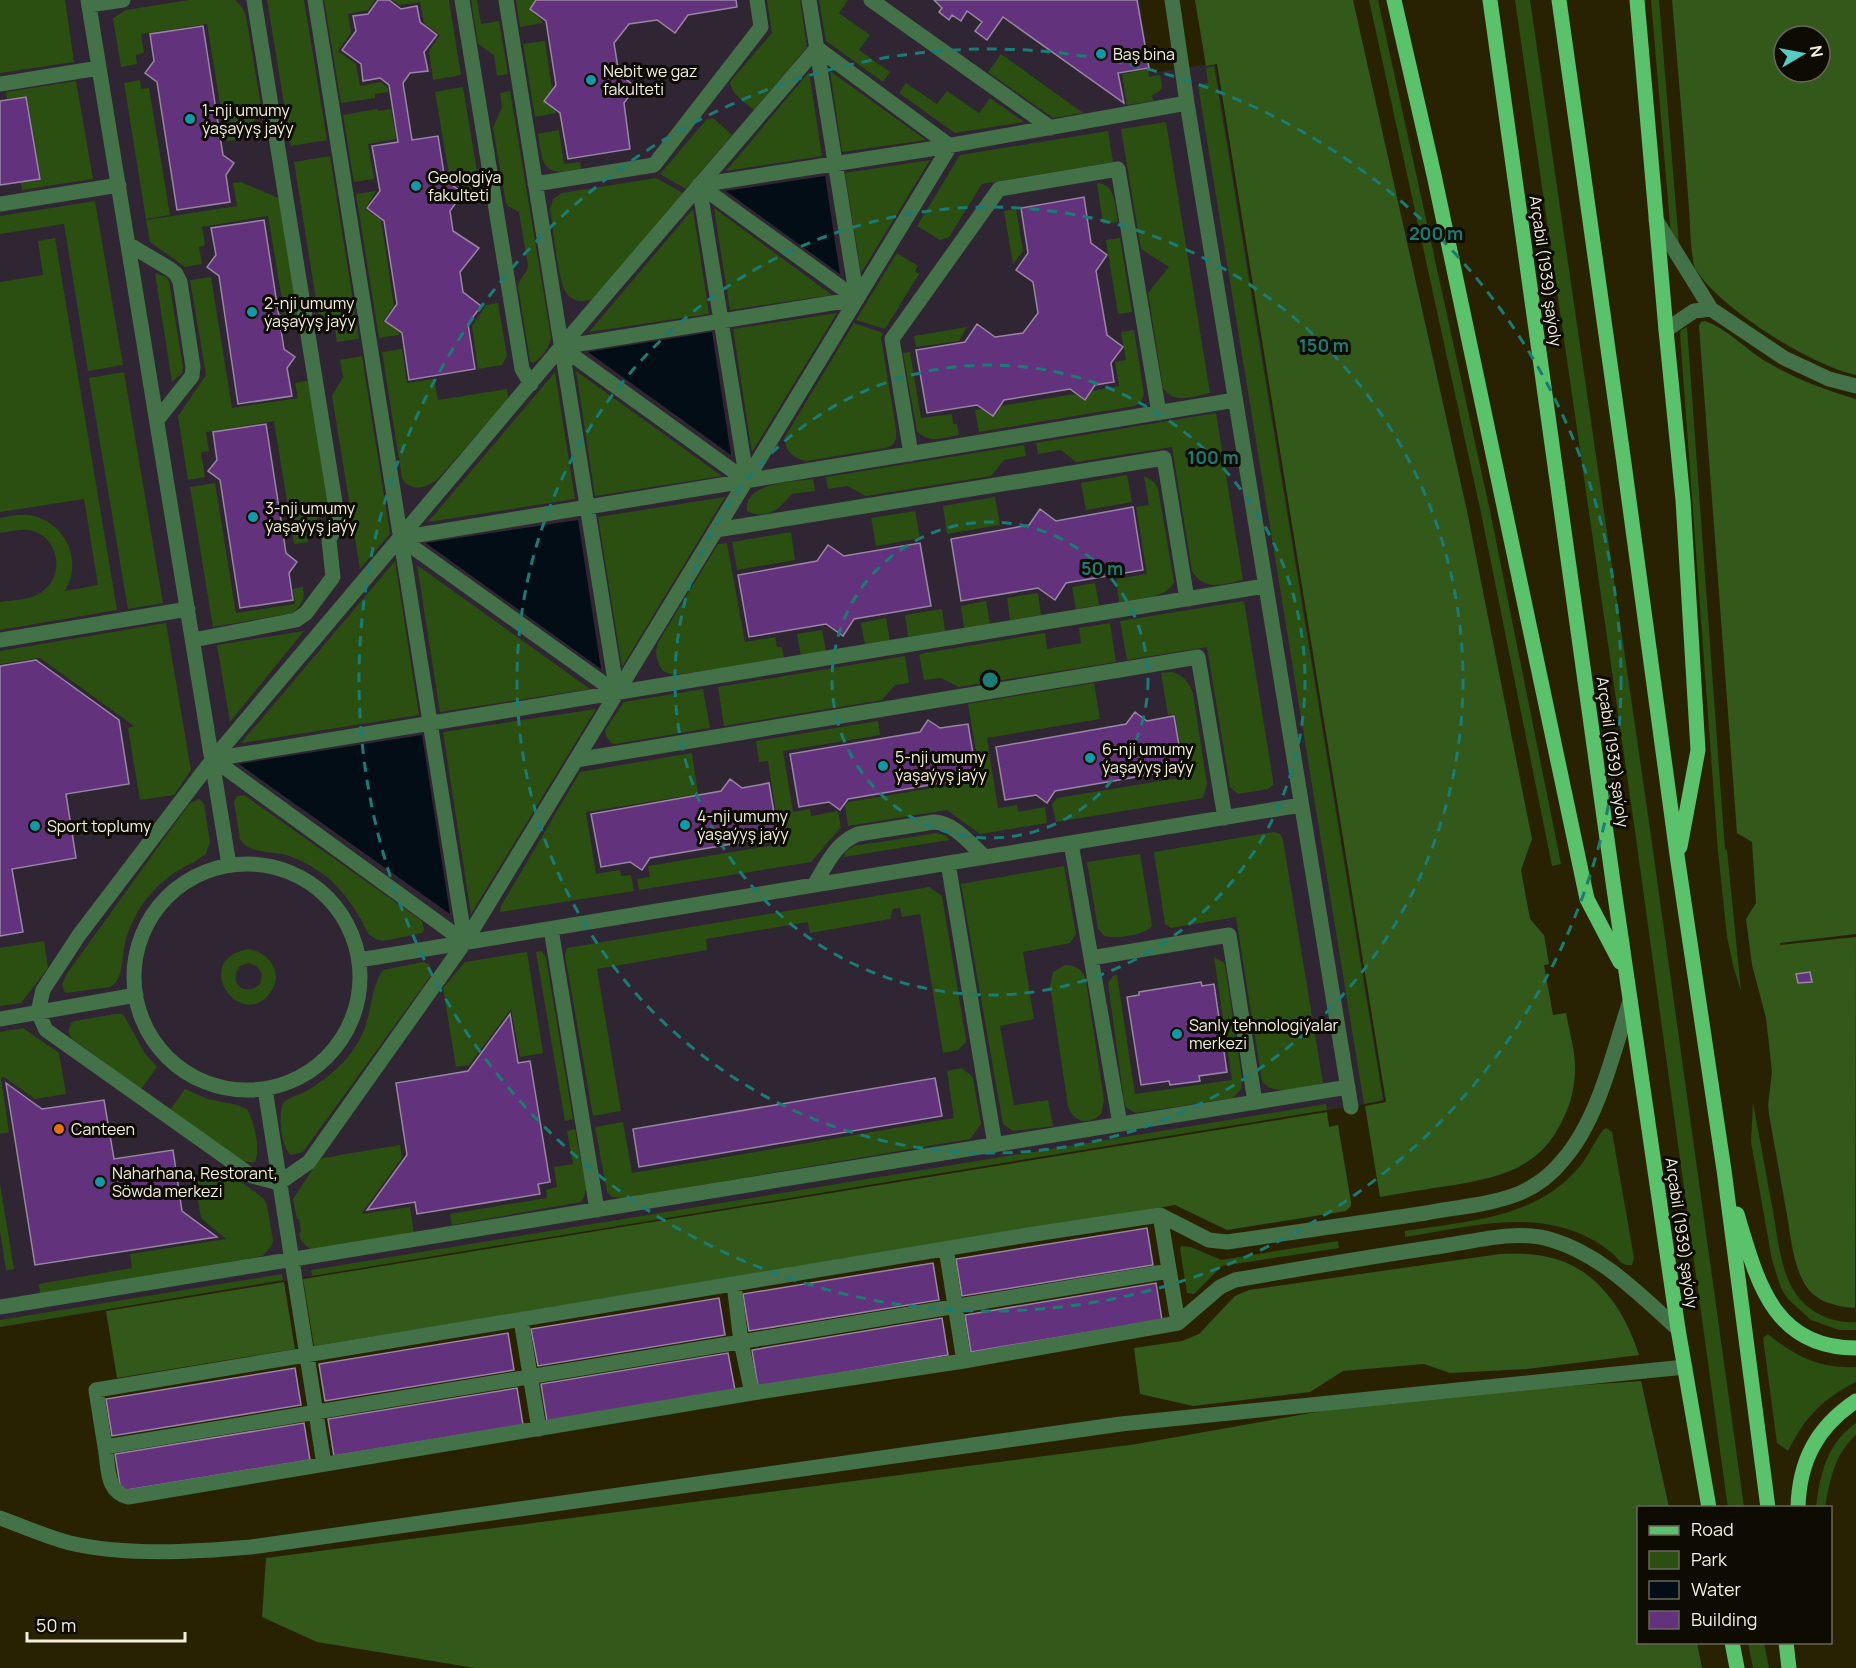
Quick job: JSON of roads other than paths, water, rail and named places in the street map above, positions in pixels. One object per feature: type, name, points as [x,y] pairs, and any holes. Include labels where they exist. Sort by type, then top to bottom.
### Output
[{"type":"main road","points":[[1394,0],[1436,187],[1587,899],[1626,974]]},
{"type":"main road","name":"Arçabil (1939) şaýoly","points":[[1490,0],[1626,974],[1678,1329],[1709,1506]]},
{"type":"main road","points":[[1559,0],[1678,862],[1724,1170],[1768,1506]]},
{"type":"main road","points":[[1637,0],[1683,500],[1698,750],[1678,862]]},
{"type":"main road","points":[[1724,1170],[1753,1268],[1770,1305],[1784,1323],[1810,1340],[1826,1346],[1856,1348]]},
{"type":"main road","points":[[1798,1506],[1803,1474],[1819,1436],[1836,1416],[1856,1401]]},
{"type":"main road","points":[[1732,1644],[1737,1668]]},
{"type":"main road","points":[[1786,1644],[1789,1668]]},
{"type":"main road","points":[[1797,1644],[1797,1668]]},
{"type":"lane","points":[[123,0],[89,3],[229,865]]},
{"type":"lane","points":[[193,640],[296,620],[306,613],[333,577],[329,540],[338,521],[254,0]]},
{"type":"lane","points":[[315,0],[465,942]]},
{"type":"lane","points":[[462,0],[522,369],[531,384]]},
{"type":"lane","points":[[506,0],[616,693]]},
{"type":"lane","points":[[535,184],[654,165],[761,27],[757,0]]},
{"type":"lane","points":[[809,0],[857,299]]},
{"type":"lane","points":[[871,0],[1051,128]]},
{"type":"lane","points":[[1172,0],[1351,1107]]},
{"type":"lane","points":[[817,48],[950,146]]},
{"type":"lane","points":[[817,48],[213,759],[79,934],[43,990],[38,1012],[46,1030],[252,1176],[279,1183],[309,1162],[465,942],[950,146]]},
{"type":"lane","points":[[0,84],[99,68]]},
{"type":"lane","points":[[699,185],[950,146],[1187,103]]},
{"type":"lane","points":[[911,454],[892,339],[999,189],[1118,169],[1159,413]]},
{"type":"lane","points":[[0,204],[119,185]]},
{"type":"lane","points":[[699,185],[857,299]]},
{"type":"lane","points":[[699,185],[747,481]]},
{"type":"lane","points":[[1656,220],[1711,309],[1784,358],[1829,379],[1856,386]]},
{"type":"lane","points":[[128,244],[170,269],[180,282],[193,367],[192,376],[157,420]]},
{"type":"lane","points":[[561,347],[857,299]]},
{"type":"lane","points":[[1666,330],[1694,311],[1711,309]]},
{"type":"lane","points":[[561,347],[747,481]]},
{"type":"lane","points":[[400,538],[1235,400]]},
{"type":"lane","points":[[716,530],[1164,458],[1187,599]]},
{"type":"lane","points":[[400,538],[616,693]]},
{"type":"lane","points":[[213,759],[1265,586]]},
{"type":"lane","points":[[0,640],[188,609]]},
{"type":"lane","points":[[576,760],[1198,657],[1225,818]]},
{"type":"lane","points":[[213,759],[465,942]]},
{"type":"lane","points":[[359,960],[1301,805]]},
{"type":"lane","points":[[814,885],[838,847],[848,838],[858,834],[934,822],[951,826],[985,858]]},
{"type":"lane","points":[[1071,843],[1120,1124]]},
{"type":"lane","points":[[948,863],[994,1145]]},
{"type":"lane","points":[[249,864],[278,869],[305,880],[335,906],[346,922],[359,960],[358,999],[353,1018],[333,1052],[319,1065],[284,1085],[265,1089],[226,1089],[198,1079],[173,1063],[148,1032],[140,1014],[136,995],[134,975],[136,956],[146,928],[162,903],[192,878],[229,865],[249,864]]},
{"type":"lane","points":[[551,929],[597,1210]]},
{"type":"lane","points":[[1091,958],[1229,935],[1255,1102]]},
{"type":"lane","points":[[0,1019],[136,995]]},
{"type":"lane","points":[[1630,1001],[1593,1113],[1574,1146],[1562,1162],[1542,1180],[1520,1193],[1489,1202],[1371,1222],[1227,1242],[1209,1240],[1160,1215],[96,1390],[112,1487],[119,1494],[128,1497],[752,1393],[964,1361],[1178,1323],[1221,1287],[1235,1280],[1376,1256],[1524,1235],[1551,1239],[1593,1259],[1633,1289],[1678,1329]]},
{"type":"lane","points":[[1,1302],[291,1261],[1348,1087]]},
{"type":"lane","points":[[265,1089],[324,1464]]},
{"type":"lane","points":[[1160,1215],[1178,1323]]},
{"type":"lane","points":[[946,1249],[964,1361]]},
{"type":"lane","points":[[105,1447],[1169,1271]]},
{"type":"lane","points":[[734,1284],[741,1342],[752,1393]]},
{"type":"lane","points":[[521,1320],[539,1429]]},
{"type":"lane","points":[[0,1518],[68,1542],[92,1547],[200,1551],[251,1547],[1121,1424],[1685,1367]]},
{"type":"water","points":[[825,176],[840,274],[726,191]]},
{"type":"water","points":[[712,332],[731,455],[588,352]]},
{"type":"water","points":[[578,520],[601,669],[426,543]]},
{"type":"water","points":[[422,735],[450,914],[239,764]]},
{"type":"place","name":"Baş bina","points":[[1101,54]]},
{"type":"place","name":"Nebit we gaz fakulteti","points":[[591,80]]},
{"type":"place","name":"1-nji umumy ýaşaýyş jaýy","points":[[190,119]]},
{"type":"place","name":"Geologiýa fakulteti","points":[[416,186]]},
{"type":"place","name":"2-nji umumy ýaşaýyş jaýy","points":[[252,312]]},
{"type":"place","name":"3-nji umumy ýaşaýyş jaýy","points":[[253,517]]},
{"type":"place","name":"6-nji umumy ýaşaýyş jaýy","points":[[1090,758]]},
{"type":"place","name":"5-nji umumy ýaşaýyş jaýy","points":[[883,766]]},
{"type":"place","name":"4-nji umumy ýaşaýyş jaýy","points":[[685,825]]},
{"type":"place","name":"Sport toplumy","points":[[35,826]]},
{"type":"place","name":"Sanly tehnologiýalar merkezi","points":[[1177,1034]]},
{"type":"place","name":"Canteen","points":[[59,1129]]},
{"type":"place","name":"Naharhana, Restorant, Söwda merkezi","points":[[100,1182]]}]
